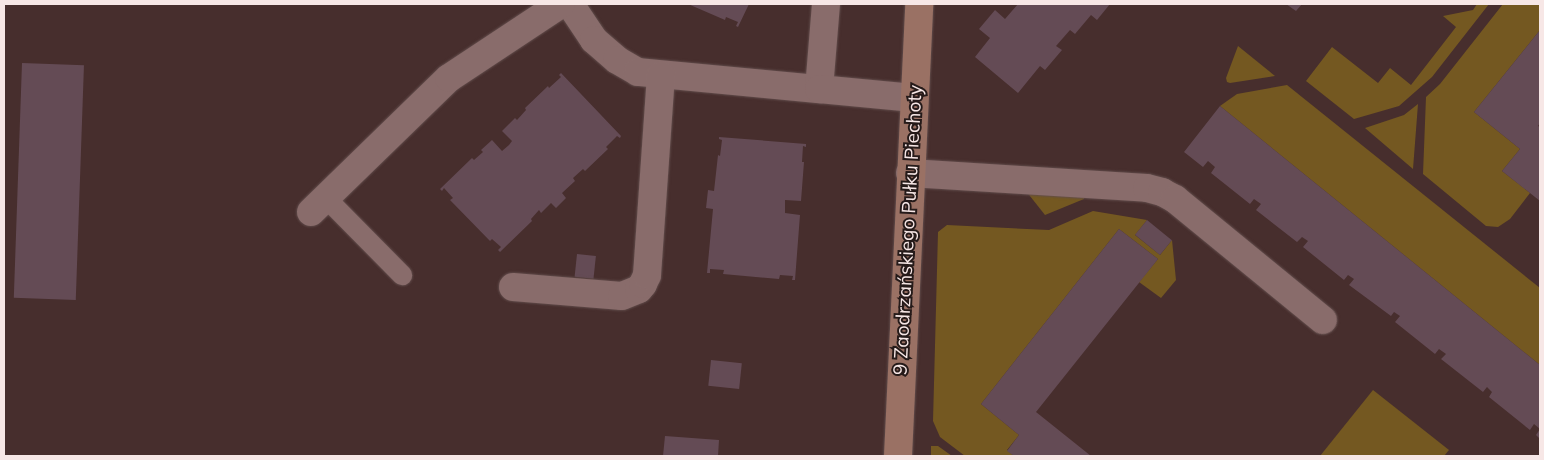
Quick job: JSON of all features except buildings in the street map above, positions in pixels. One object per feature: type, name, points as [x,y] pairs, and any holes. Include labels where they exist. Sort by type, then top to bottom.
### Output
[{"type":"street","points":[[318,204],[449,78],[561,4]]},
{"type":"street","points":[[570,4],[594,40],[617,60],[638,72],[914,98]]},
{"type":"street","points":[[819,89],[826,4]]},
{"type":"street","name":"9 Zaodrzańskiego Pułku Piechoty","points":[[898,456],[919,4]]},
{"type":"street","points":[[513,287],[622,296],[639,289],[643,284],[647,275],[662,75]]},
{"type":"street","points":[[910,173],[1147,188],[1162,192],[1175,200],[1324,320]]},
{"type":"lane","points":[[318,204],[402,275]]},
{"type":"shaded area","points":[[1477,4],[1489,4],[1432,77],[1399,106],[1354,119],[1306,81],[1332,47],[1378,83],[1390,68],[1411,85],[1456,27],[1443,16],[1473,10]]},
{"type":"shaded area","points":[[1503,4],[1540,4],[1540,30],[1474,112],[1520,149],[1502,171],[1530,193],[1510,219],[1498,227],[1486,226],[1423,174],[1426,97],[1440,84]]},
{"type":"shaded area","points":[[1238,46],[1275,76],[1227,82],[1226,78]]},
{"type":"shaded area","points":[[1287,85],[1540,288],[1540,365],[1220,106],[1237,94]]},
{"type":"shaded area","points":[[1418,104],[1413,169],[1365,128],[1404,115]]},
{"type":"shaded area","points":[[1026,191],[1084,196],[1084,199],[1045,215]]},
{"type":"shaded area","points":[[1093,211],[1147,220],[1135,235],[1160,255],[1172,240],[1176,280],[1161,298],[1139,282],[1158,259],[1119,229],[981,404],[1019,435],[1007,450],[1014,456],[965,456],[940,437],[933,421],[938,232],[947,225],[1049,230]]},
{"type":"shaded area","points":[[1373,390],[1449,450],[1444,456],[1320,456]]},
{"type":"shaded area","points":[[931,446],[938,446],[952,456],[931,456]]}]
